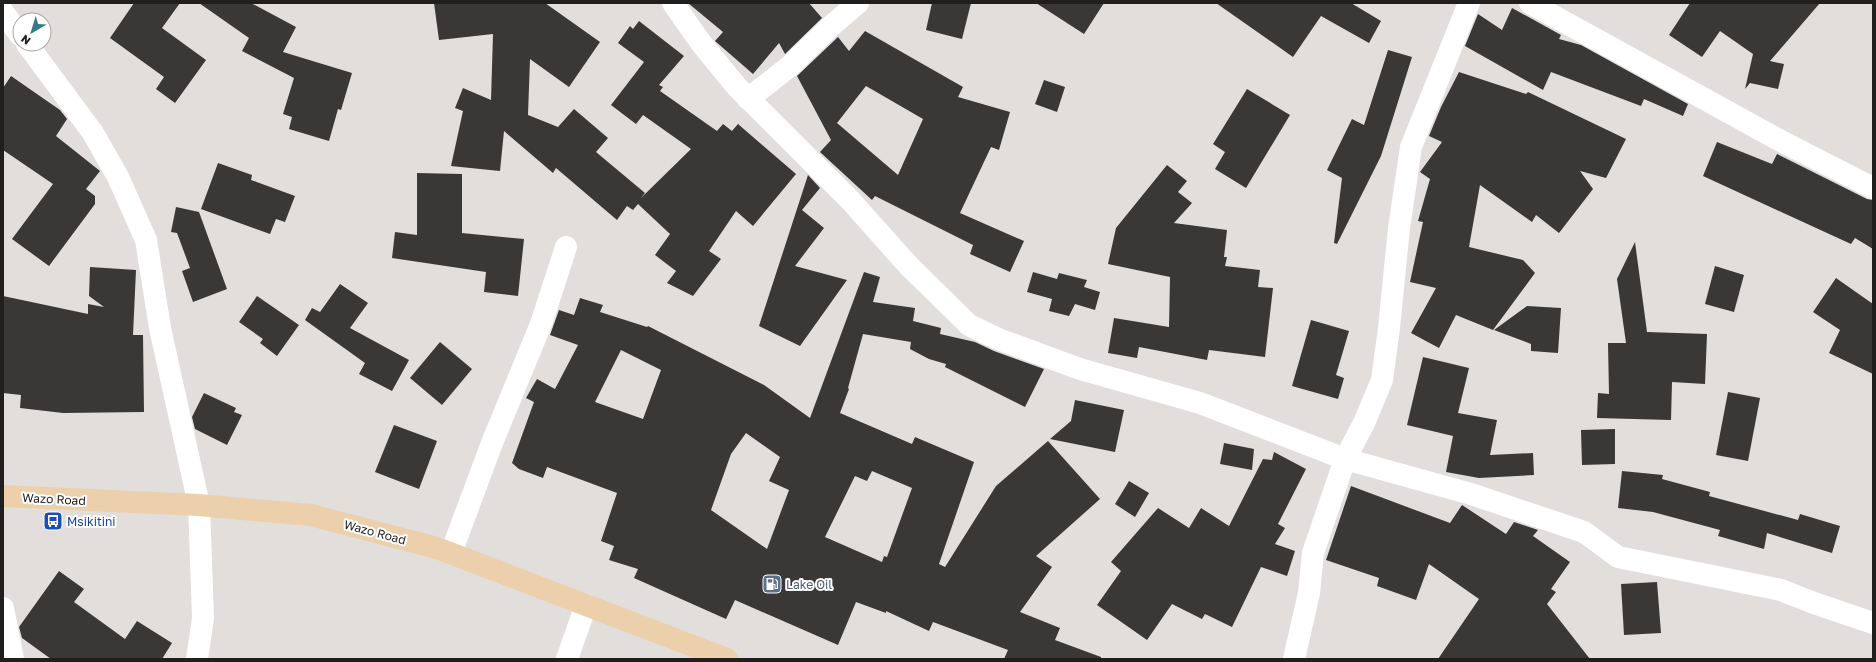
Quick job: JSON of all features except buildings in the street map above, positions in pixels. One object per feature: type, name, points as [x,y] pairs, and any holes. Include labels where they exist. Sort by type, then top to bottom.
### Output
[{"type":"main road","name":"Wazo Road","points":[[3,496],[199,505],[311,515],[451,553],[727,659]]},
{"type":"street","points":[[673,3],[701,43],[748,99],[850,200],[908,265],[969,325],[998,339],[1080,370],[1200,403],[1345,459],[1471,494],[1584,532],[1618,557],[1781,590],[1873,623]]},
{"type":"street","points":[[748,99],[790,66],[830,27],[858,3]]},
{"type":"street","points":[[1294,659],[1309,593],[1313,553],[1345,459],[1364,424],[1382,380],[1399,228],[1411,147],[1469,3]]},
{"type":"street","points":[[1530,3],[1794,148],[1873,188]]},
{"type":"street","points":[[3,12],[12,24]]},
{"type":"street","points":[[33,52],[94,133],[118,177],[146,240],[160,328],[199,505],[203,618],[197,659]]},
{"type":"street","points":[[451,553],[492,443],[541,324],[566,247]]},
{"type":"street","points":[[567,659],[586,605]]},
{"type":"street","points":[[3,608],[13,659]]},
{"type":"place","name":"Msikitini","points":[[53,521]]},
{"type":"place","name":"Lake Oil","points":[[772,584]]}]
